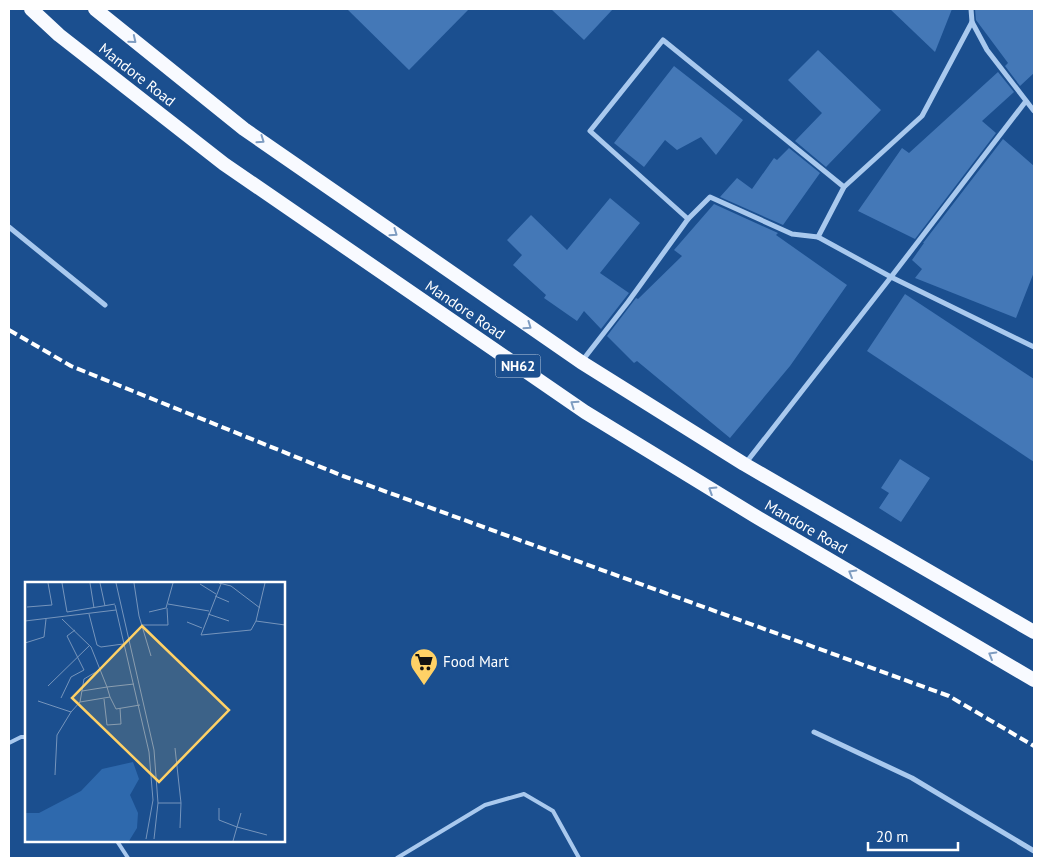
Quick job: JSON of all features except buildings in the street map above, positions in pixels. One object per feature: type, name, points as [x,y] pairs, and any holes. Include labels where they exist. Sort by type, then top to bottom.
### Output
[{"type":"highway","name":"Mandore Road","points":[[31,9],[59,35],[224,164],[585,412],[755,516],[1034,680]]},
{"type":"highway","name":"Mandore Road","points":[[96,9],[244,129],[581,362],[744,464],[1034,632]]},
{"type":"street","points":[[970,9],[972,22],[988,50],[1034,111]]},
{"type":"street","points":[[818,237],[844,187],[922,116],[972,22]]},
{"type":"street","points":[[688,220],[590,131],[663,40],[844,187]]},
{"type":"street","points":[[744,464],[1026,100]]},
{"type":"street","points":[[581,362],[688,220],[710,197],[792,234],[818,237],[891,276],[1034,347]]},
{"type":"street","points":[[9,227],[104,305]]},
{"type":"street","points":[[814,732],[912,778],[1034,852]]},
{"type":"lane","points":[[9,743],[21,737],[25,738]]},
{"type":"lane","points":[[397,858],[485,804],[524,794],[553,811],[578,858]]},
{"type":"lane","points":[[118,842],[128,858]]},
{"type":"railway","points":[[9,330],[71,366],[343,476],[949,696],[1034,746]]},
{"type":"place","name":"Food Mart","points":[[424,686]]}]
